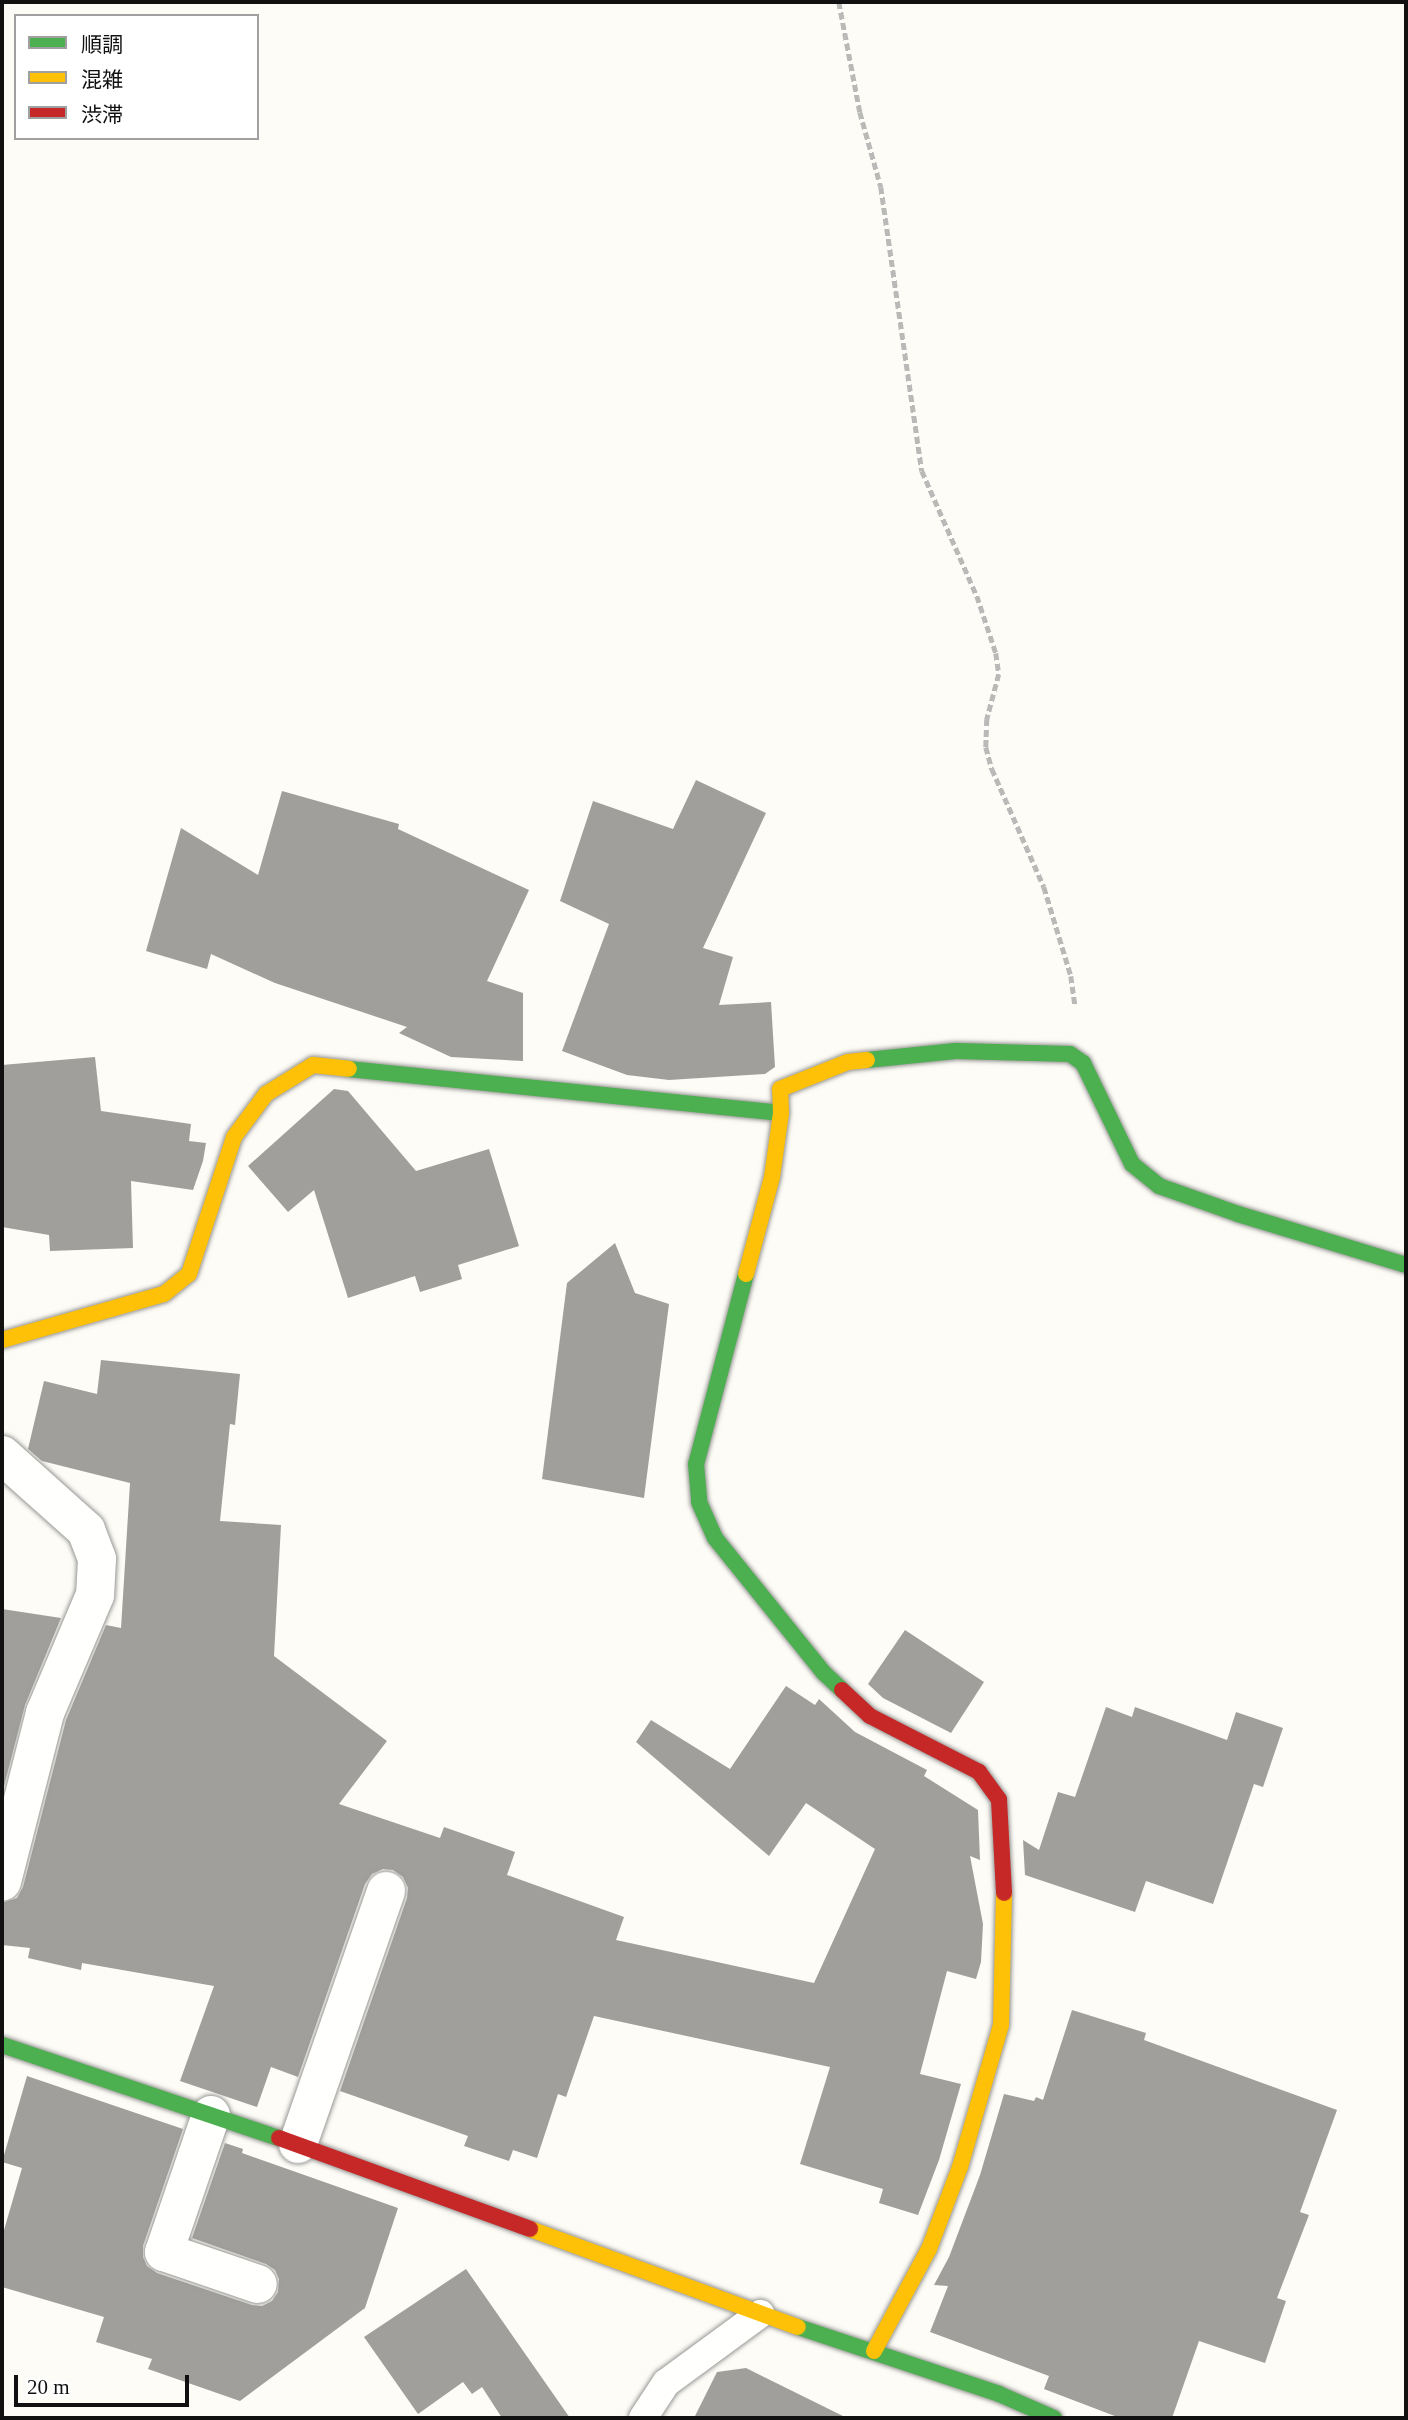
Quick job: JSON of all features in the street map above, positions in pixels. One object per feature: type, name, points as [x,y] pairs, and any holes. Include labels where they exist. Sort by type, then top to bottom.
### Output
[{"type":"street","points":[[874,2351],[929,2249],[960,2167],[1001,2025],[1005,1916],[999,1800],[979,1772],[870,1716],[824,1674],[715,1538],[699,1502],[696,1464],[772,1177],[781,1113],[780,1089],[848,1062],[956,1051],[1070,1054],[1083,1063],[1132,1164],[1159,1186],[1238,1214],[1406,1265]]},
{"type":"street","points":[[2,1340],[164,1294],[189,1273],[234,1137],[266,1094],[313,1065],[781,1113]]},
{"type":"street","points":[[2,1455],[86,1530],[97,1559],[95,1595],[45,1713],[2,1882]]},
{"type":"street","points":[[298,2144],[386,1891]]},
{"type":"street","points":[[2,2045],[298,2144],[760,2314],[999,2394],[1054,2418]]},
{"type":"street","points":[[211,2115],[164,2252],[258,2284]]},
{"type":"lane","points":[[643,2418],[666,2383],[760,2314]]},
{"type":"path","points":[[839,2],[860,113],[881,187],[922,471],[977,596],[996,653],[999,674],[987,719],[986,747],[992,769],[1044,887],[1071,976],[1076,1011],[1070,1054]]},
{"type":"building","points":[[696,780],[766,813],[703,948],[733,957],[719,1005],[771,1002],[775,1067],[765,1074],[669,1080],[627,1075],[562,1051],[609,924],[560,901],[593,801],[673,829]]},
{"type":"building","points":[[282,791],[399,824],[398,829],[529,890],[487,981],[523,993],[523,1061],[451,1057],[399,1033],[407,1027],[275,983],[211,954],[207,969],[146,951],[181,828],[258,875]]},
{"type":"building","points":[[95,1057],[101,1111],[191,1124],[189,1141],[206,1143],[203,1161],[193,1190],[131,1181],[133,1248],[50,1251],[49,1235],[2,1227],[2,1065]]},
{"type":"building","points":[[334,1089],[348,1091],[416,1171],[489,1149],[519,1246],[458,1265],[462,1279],[420,1292],[415,1276],[348,1298],[314,1190],[288,1212],[248,1166]]},
{"type":"building","points":[[615,1243],[635,1293],[669,1304],[644,1498],[542,1479],[567,1283]]},
{"type":"building","points":[[101,1360],[240,1374],[235,1425],[230,1424],[220,1521],[281,1525],[274,1656],[387,1741],[339,1804],[440,1838],[444,1827],[515,1852],[507,1875],[624,1917],[616,1940],[814,1983],[875,1849],[806,1803],[769,1856],[636,1742],[651,1720],[730,1769],[786,1686],[815,1705],[819,1699],[855,1732],[927,1770],[924,1776],[978,1810],[980,1860],[970,1856],[983,1924],[981,1962],[976,1979],[947,1971],[920,2074],[961,2084],[939,2160],[918,2215],[879,2203],[883,2189],[800,2164],[830,2067],[594,2016],[566,2097],[558,2094],[537,2158],[513,2150],[509,2161],[464,2146],[468,2136],[340,2091],[407,1898],[408,1888],[403,1877],[393,1870],[383,1869],[372,1874],[365,1884],[298,2077],[271,2067],[257,2107],[180,2081],[214,1986],[82,1963],[81,1970],[28,1958],[30,1948],[2,1945],[2,1903],[17,1898],[23,1887],[66,1720],[106,1625],[121,1628],[130,1483],[42,1461],[28,1449],[44,1381],[97,1394]]},
{"type":"building","points":[[2,1609],[61,1618],[25,1705],[2,1794]]},
{"type":"building","points":[[905,1630],[984,1682],[951,1733],[883,1698],[868,1684]]},
{"type":"building","points":[[1106,1707],[1132,1717],[1135,1707],[1227,1740],[1236,1712],[1283,1728],[1263,1787],[1254,1784],[1213,1904],[1146,1881],[1135,1912],[1025,1875],[1023,1840],[1039,1850],[1058,1792],[1075,1797]]},
{"type":"building","points":[[1072,2010],[1146,2033],[1144,2040],[1337,2110],[1300,2212],[1309,2215],[1277,2298],[1286,2301],[1265,2363],[1199,2341],[1172,2418],[1120,2418],[1044,2389],[1049,2376],[930,2332],[948,2286],[934,2285],[949,2257],[980,2175],[1004,2094],[1034,2101],[1036,2097],[1043,2100]]},
{"type":"building","points":[[27,2076],[183,2129],[143,2246],[143,2257],[147,2266],[157,2273],[252,2305],[262,2306],[272,2301],[278,2292],[279,2279],[275,2270],[266,2264],[192,2238],[225,2143],[243,2149],[242,2153],[398,2208],[365,2308],[240,2401],[148,2369],[152,2359],[96,2342],[104,2317],[2,2287],[2,2237],[22,2168],[2,2162]]},
{"type":"building","points":[[466,2269],[570,2418],[502,2418],[482,2387],[472,2394],[463,2382],[418,2414],[364,2337]]},
{"type":"building","points":[[746,2368],[847,2418],[694,2418],[717,2372]]},
{"type":"traffic: fast","points":[[867,1060],[956,1051],[1070,1054],[1083,1063],[1132,1164],[1159,1186],[1238,1214],[1406,1265]]},
{"type":"traffic: fast","points":[[349,1069],[781,1113]]},
{"type":"traffic: fast","points":[[746,1274],[696,1464],[699,1502],[715,1538],[824,1673],[842,1690]]},
{"type":"traffic: fast","points":[[2,2045],[279,2138]]},
{"type":"traffic: fast","points":[[798,2327],[999,2394],[1054,2418]]},
{"type":"traffic: slow","points":[[746,1274],[772,1177],[781,1113],[780,1089],[848,1062],[867,1060]]},
{"type":"traffic: slow","points":[[2,1340],[164,1294],[189,1274],[234,1137],[266,1094],[313,1065],[349,1069]]},
{"type":"traffic: slow","points":[[874,2351],[929,2249],[960,2167],[1001,2025],[1004,1893]]},
{"type":"traffic: slow","points":[[530,2229],[798,2327]]},
{"type":"traffic: jam","points":[[842,1690],[870,1716],[979,1772],[999,1800],[1004,1893]]},
{"type":"traffic: jam","points":[[279,2138],[530,2229]]}]
